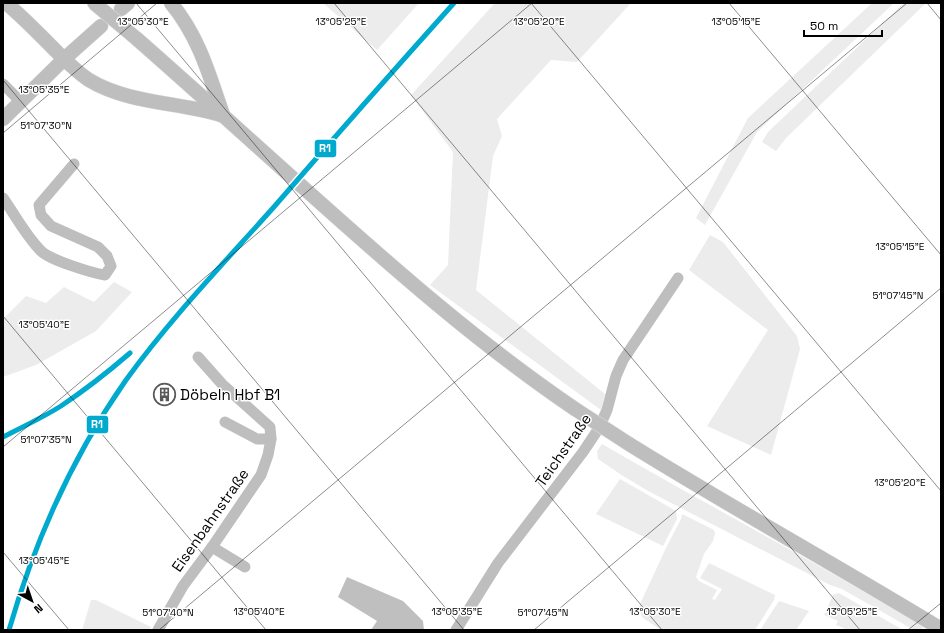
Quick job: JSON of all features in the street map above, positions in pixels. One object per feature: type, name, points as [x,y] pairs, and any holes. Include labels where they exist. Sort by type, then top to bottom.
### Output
[{"type":"main road","points":[[6,3],[78,72],[89,80],[123,94],[223,115]]},
{"type":"main road","points":[[94,3],[223,115],[405,278],[546,390],[629,444],[941,629]]},
{"type":"main road","points":[[171,3],[202,52],[223,115]]},
{"type":"main road","points":[[3,119],[64,59],[101,26]]},
{"type":"street","points":[[3,84],[21,102]]},
{"type":"street","points":[[3,198],[42,252],[67,264],[105,275],[111,266],[107,256],[98,247],[50,226],[41,215],[39,205],[74,164]]},
{"type":"street","name":"Teichstraße","points":[[456,630],[498,563],[583,452],[599,428],[607,410],[616,376],[623,360],[678,278]]},
{"type":"street","points":[[198,357],[222,384],[270,427],[271,439],[257,438],[225,422]]},
{"type":"street","name":"Eisenbahnstraße","points":[[158,630],[183,586],[212,547],[261,475],[268,455],[271,439]]},
{"type":"street","points":[[212,547],[245,568]]},
{"type":"shaded area","points":[[323,3],[419,3],[377,50]]},
{"type":"shaded area","points":[[495,3],[631,3],[577,62],[551,60],[497,119],[502,136],[493,156],[476,290],[605,394],[601,410],[430,285],[448,265],[453,152],[411,95]]},
{"type":"shaded area","points":[[872,3],[894,3],[757,132],[705,225],[696,218],[748,118]]},
{"type":"shaded area","points":[[904,3],[926,3],[786,138],[776,151],[762,142],[768,132]]},
{"type":"shaded area","points":[[710,235],[723,242],[797,336],[800,349],[771,455],[707,426],[768,330],[689,270]]},
{"type":"shaded area","points":[[114,282],[132,292],[96,331],[36,365],[3,377],[3,319],[26,296],[46,303],[64,287],[94,302]]},
{"type":"shaded area","points":[[602,444],[844,580],[923,627],[921,630],[914,630],[842,589],[830,585],[650,492],[598,459],[597,451]]},
{"type":"shaded area","points":[[620,479],[676,511],[677,519],[663,546],[596,514]]},
{"type":"shaded area","points":[[682,514],[714,530],[715,533],[713,541],[704,554],[696,577],[699,581],[717,590],[712,599],[715,600],[722,589],[700,578],[709,563],[775,595],[774,600],[755,630],[661,630],[643,618],[639,611],[640,604],[681,519]]},
{"type":"shaded area","points":[[347,577],[403,601],[423,621],[424,630],[371,630],[377,621],[338,597]]},
{"type":"shaded area","points":[[839,593],[903,630],[848,630],[836,625],[838,621],[824,615],[833,595]]},
{"type":"shaded area","points":[[91,600],[96,600],[151,627],[149,630],[82,630]]},
{"type":"shaded area","points":[[779,601],[809,611],[796,630],[760,630]]},
{"type":"transit line","name":"R1","points":[[9,630],[31,564],[57,500],[89,439],[126,380],[160,335],[197,292],[454,3]]},
{"type":"transit line","name":"R1","points":[[3,437],[61,406],[96,381],[130,353]]},
{"type":"place","name":"Döbeln Hbf B1","points":[[165,394]]}]
